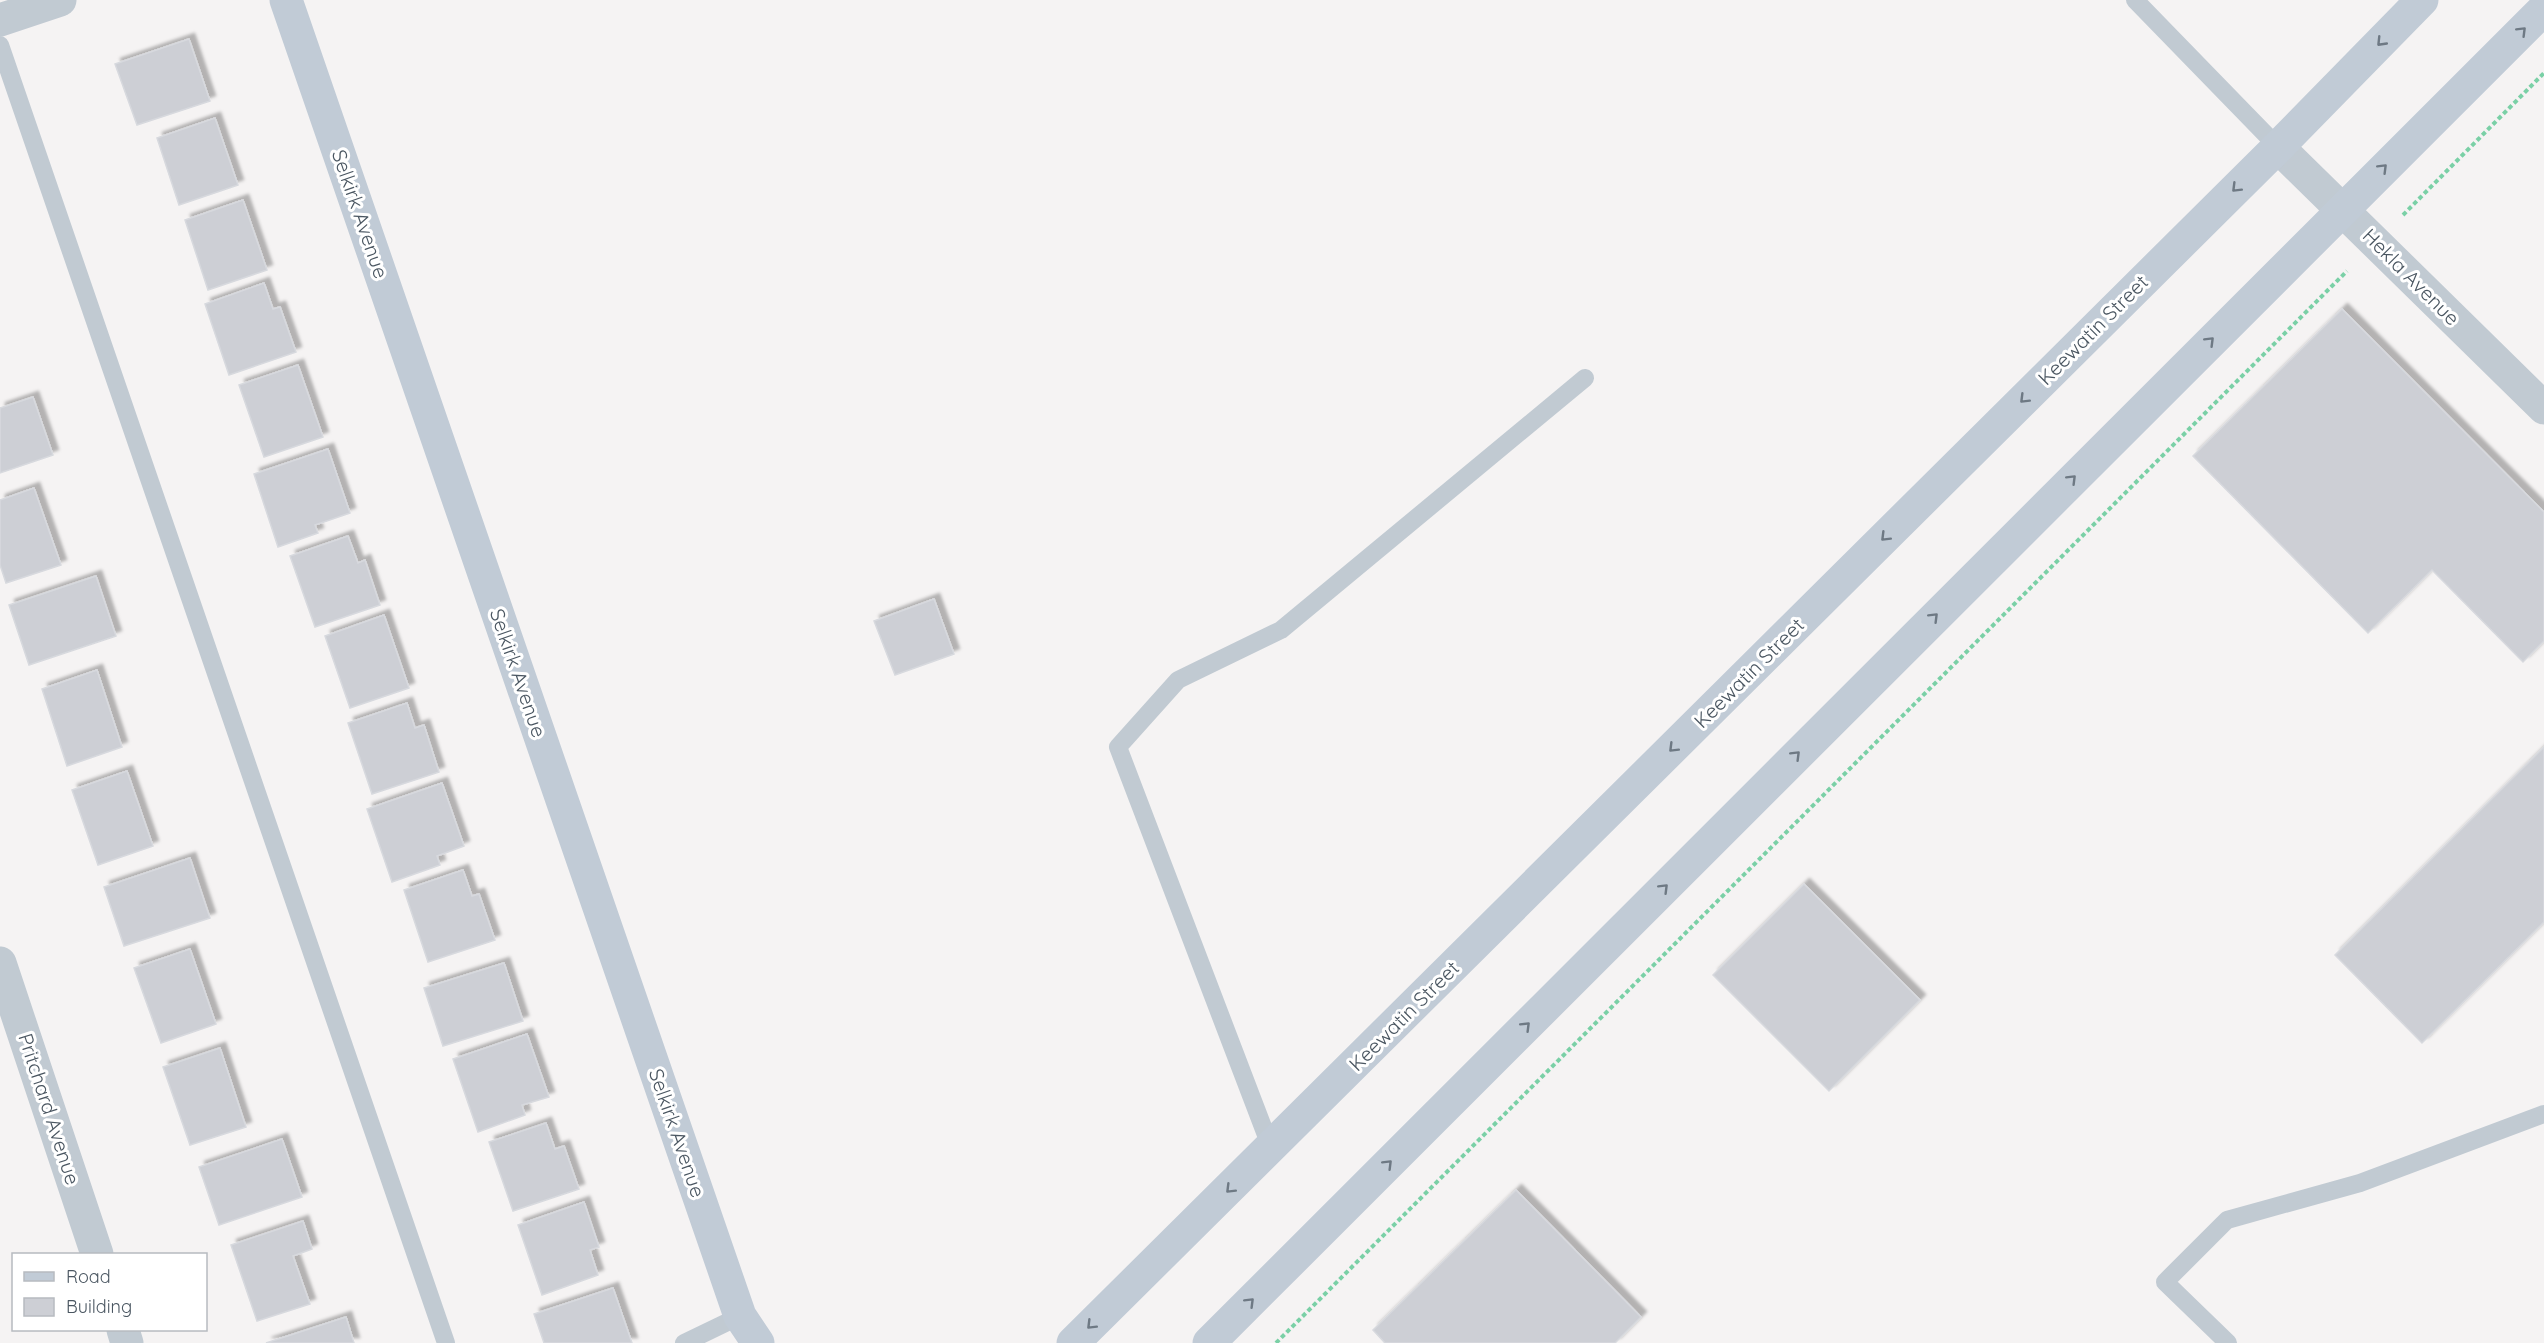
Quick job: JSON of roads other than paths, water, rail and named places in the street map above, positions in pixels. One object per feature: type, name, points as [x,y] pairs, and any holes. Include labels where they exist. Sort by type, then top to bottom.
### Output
[{"type":"main road","name":"Selkirk Avenue","points":[[286,0],[749,1330]]},
{"type":"main road","name":"Keewatin Street","points":[[1073,1343],[2278,147],[2422,0]]},
{"type":"main road","points":[[1209,1343],[2544,9]]},
{"type":"street","points":[[0,20],[60,0]]},
{"type":"street","name":"Hekla Avenue","points":[[2278,147],[2544,408]]},
{"type":"street","name":"Pritchard Avenue","points":[[0,963],[97,1253]]},
{"type":"lane","points":[[2135,0],[2278,147]]},
{"type":"lane","points":[[0,45],[446,1343]]},
{"type":"lane","points":[[1271,1148],[1118,747],[1178,680],[1281,630],[1585,378]]},
{"type":"lane","points":[[2228,1343],[2164,1282],[2227,1220],[2360,1183],[2544,1114]]},
{"type":"lane","points":[[684,1343],[749,1330]]}]
